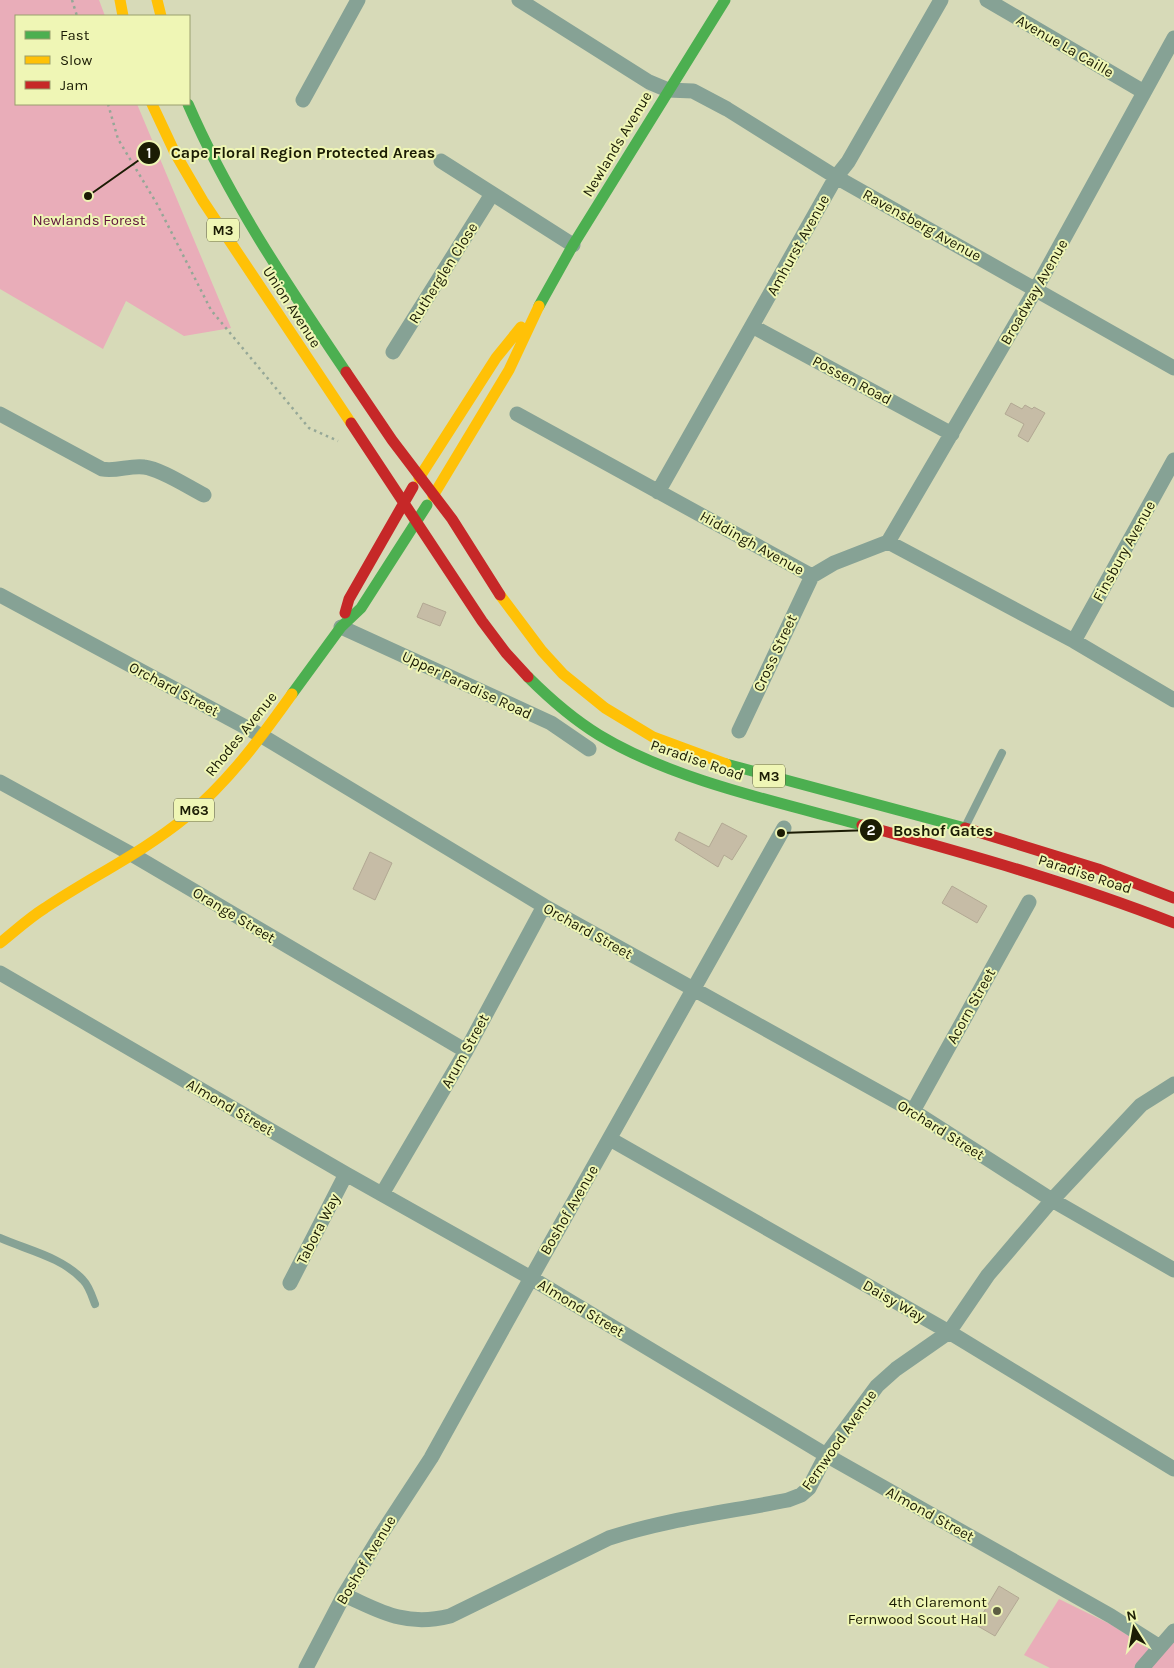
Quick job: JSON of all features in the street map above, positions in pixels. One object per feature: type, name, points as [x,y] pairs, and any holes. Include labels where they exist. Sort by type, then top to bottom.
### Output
[{"type":"main road","points":[[120,0],[123,15]]},
{"type":"main road","points":[[157,0],[161,15]]},
{"type":"main road","name":"Newlands Avenue","points":[[433,496],[509,370],[539,305],[573,245],[724,0]]},
{"type":"main road","name":"Union Avenue","points":[[152,105],[174,152],[203,200],[417,520]]},
{"type":"main road","name":"Union Avenue","points":[[188,105],[200,132],[247,220],[325,341],[433,496]]},
{"type":"main road","name":"Newlands Avenue","points":[[419,478],[496,358],[539,305]]},
{"type":"main road","name":"Rhodes Avenue","points":[[341,627],[349,599],[419,478]]},
{"type":"main road","name":"Rhodes Avenue","points":[[0,943],[44,908],[133,855],[185,818],[224,781],[262,736],[341,627],[361,608],[433,496]]},
{"type":"main road","name":"Paradise Road","points":[[433,496],[452,520],[501,596],[542,651],[563,674],[605,708],[636,728],[653,737],[720,762],[965,828],[1098,869],[1174,898]]},
{"type":"main road","name":"Paradise Road","points":[[417,520],[483,622],[508,656],[554,701],[591,729],[612,742],[659,765],[701,779],[1042,875],[1133,906],[1174,923]]},
{"type":"street","points":[[303,100],[358,0]]},
{"type":"street","points":[[519,0],[649,82],[668,90]]},
{"type":"street","name":"Amhurst Avenue","points":[[658,492],[836,177],[848,162],[941,0]]},
{"type":"street","name":"Avenue La Caille","points":[[987,0],[1144,92]]},
{"type":"street","name":"Broadway Avenue","points":[[888,542],[1036,289],[1174,38]]},
{"type":"street","name":"Ravensberg Avenue","points":[[668,90],[696,92],[727,109],[836,177],[1174,368]]},
{"type":"street","points":[[441,162],[573,245]]},
{"type":"street","name":"Rutherglen Close","points":[[394,352],[492,194]]},
{"type":"street","name":"Possen Road","points":[[752,326],[952,434]]},
{"type":"street","points":[[0,414],[102,469],[110,471],[136,466],[153,469],[204,495]]},
{"type":"street","name":"Hiddingh Avenue","points":[[517,414],[812,576],[842,560],[888,542]]},
{"type":"street","name":"Finsbury Avenue","points":[[1074,641],[1174,460]]},
{"type":"street","points":[[888,542],[1074,641],[1174,700]]},
{"type":"street","name":"Cross Street","points":[[739,730],[812,576]]},
{"type":"street","name":"Orchard Street","points":[[0,595],[262,736],[544,906],[913,1111],[1052,1200],[1174,1270]]},
{"type":"street","name":"Upper Paradise Road","points":[[341,627],[550,723],[589,749]]},
{"type":"street","name":"Orange Street","points":[[0,782],[133,855],[466,1051]]},
{"type":"street","name":"Boshof Avenue","points":[[306,1668],[344,1595],[431,1458],[692,989],[784,828]]},
{"type":"street","name":"Acorn Street","points":[[913,1111],[1029,902]]},
{"type":"street","name":"Arum Street","points":[[382,1194],[466,1051],[544,906]]},
{"type":"street","name":"Almond Street","points":[[0,973],[346,1174],[531,1278],[826,1455],[1112,1616],[1160,1647]]},
{"type":"street","name":"Fernwood Avenue","points":[[344,1595],[398,1617],[418,1620],[438,1619],[450,1616],[609,1538],[690,1517],[788,1500],[800,1495],[809,1488],[826,1455],[877,1386],[896,1369],[949,1332],[988,1275],[1052,1200],[1141,1105],[1174,1084]]},
{"type":"street","name":"Daisy Way","points":[[610,1139],[949,1332],[1174,1469]]},
{"type":"street","name":"Tabora Way","points":[[290,1283],[346,1174]]},
{"type":"street","points":[[1142,1668],[1174,1631]]},
{"type":"lane","points":[[965,828],[1002,753]]},
{"type":"lane","points":[[0,1238],[60,1263],[74,1271],[84,1281],[95,1304]]},
{"type":"path","points":[[72,0],[76,15]]},
{"type":"path","points":[[108,105],[118,139],[157,204],[211,310],[309,428],[342,443]]},
{"type":"green space","name":"Newlands Forest","points":[[0,0],[99,0],[105,15],[15,15],[15,105],[137,105],[231,328],[184,336],[126,301],[103,349],[0,289]]},
{"type":"green space","points":[[1059,1599],[1110,1624],[1149,1649],[1134,1668],[1050,1668],[1024,1655]]},
{"type":"green space","points":[[1174,1638],[1174,1668],[1149,1668]]},
{"type":"building","points":[[1011,403],[1022,409],[1025,405],[1032,409],[1034,407],[1045,413],[1028,442],[1018,436],[1024,424],[1005,414]]},
{"type":"building","points":[[423,603],[446,612],[440,626],[417,617]]},
{"type":"building","points":[[722,823],[747,836],[732,860],[724,855],[718,867],[675,840],[679,832],[709,847]]},
{"type":"building","points":[[370,852],[392,863],[375,900],[353,889]]},
{"type":"building","points":[[952,886],[987,906],[977,923],[942,903]]},
{"type":"building","name":"4th Claremont Fernwood Scout Hall","points":[[999,1586],[1019,1598],[995,1636],[976,1625]]},
{"type":"traffic: fast","points":[[539,306],[573,245],[725,0]]},
{"type":"traffic: fast","points":[[188,105],[204,139],[241,208],[281,274],[346,372]]},
{"type":"traffic: fast","points":[[292,694],[341,627],[361,608],[427,505]]},
{"type":"traffic: fast","points":[[528,677],[562,708],[589,729],[628,751],[659,765],[727,788],[862,825]]},
{"type":"traffic: fast","points":[[726,764],[965,828]]},
{"type":"traffic: slow","points":[[120,0],[123,15]]},
{"type":"traffic: slow","points":[[157,0],[161,15]]},
{"type":"traffic: slow","points":[[152,105],[175,153],[203,201],[351,423]]},
{"type":"traffic: slow","points":[[433,496],[509,370],[539,306]]},
{"type":"traffic: slow","points":[[419,478],[496,358],[521,327]]},
{"type":"traffic: slow","points":[[500,595],[542,651],[563,674],[605,708],[653,737],[726,764]]},
{"type":"traffic: slow","points":[[0,943],[39,912],[152,842],[186,817],[230,775],[292,694]]},
{"type":"traffic: jam","points":[[346,372],[392,440],[452,519],[500,595]]},
{"type":"traffic: jam","points":[[351,423],[482,621],[506,653],[528,677]]},
{"type":"traffic: jam","points":[[345,613],[349,599],[413,487]]},
{"type":"traffic: jam","points":[[862,825],[1058,882],[1174,923]]},
{"type":"traffic: jam","points":[[965,828],[1098,869],[1174,898]]},
{"type":"place","name":"Cape Floral Region Protected Areas","points":[[88,196]]},
{"type":"place","name":"Boshof Gates","points":[[781,833]]},
{"type":"place","name":"4th Claremont Fernwood Scout Hall","points":[[997,1611]]}]
